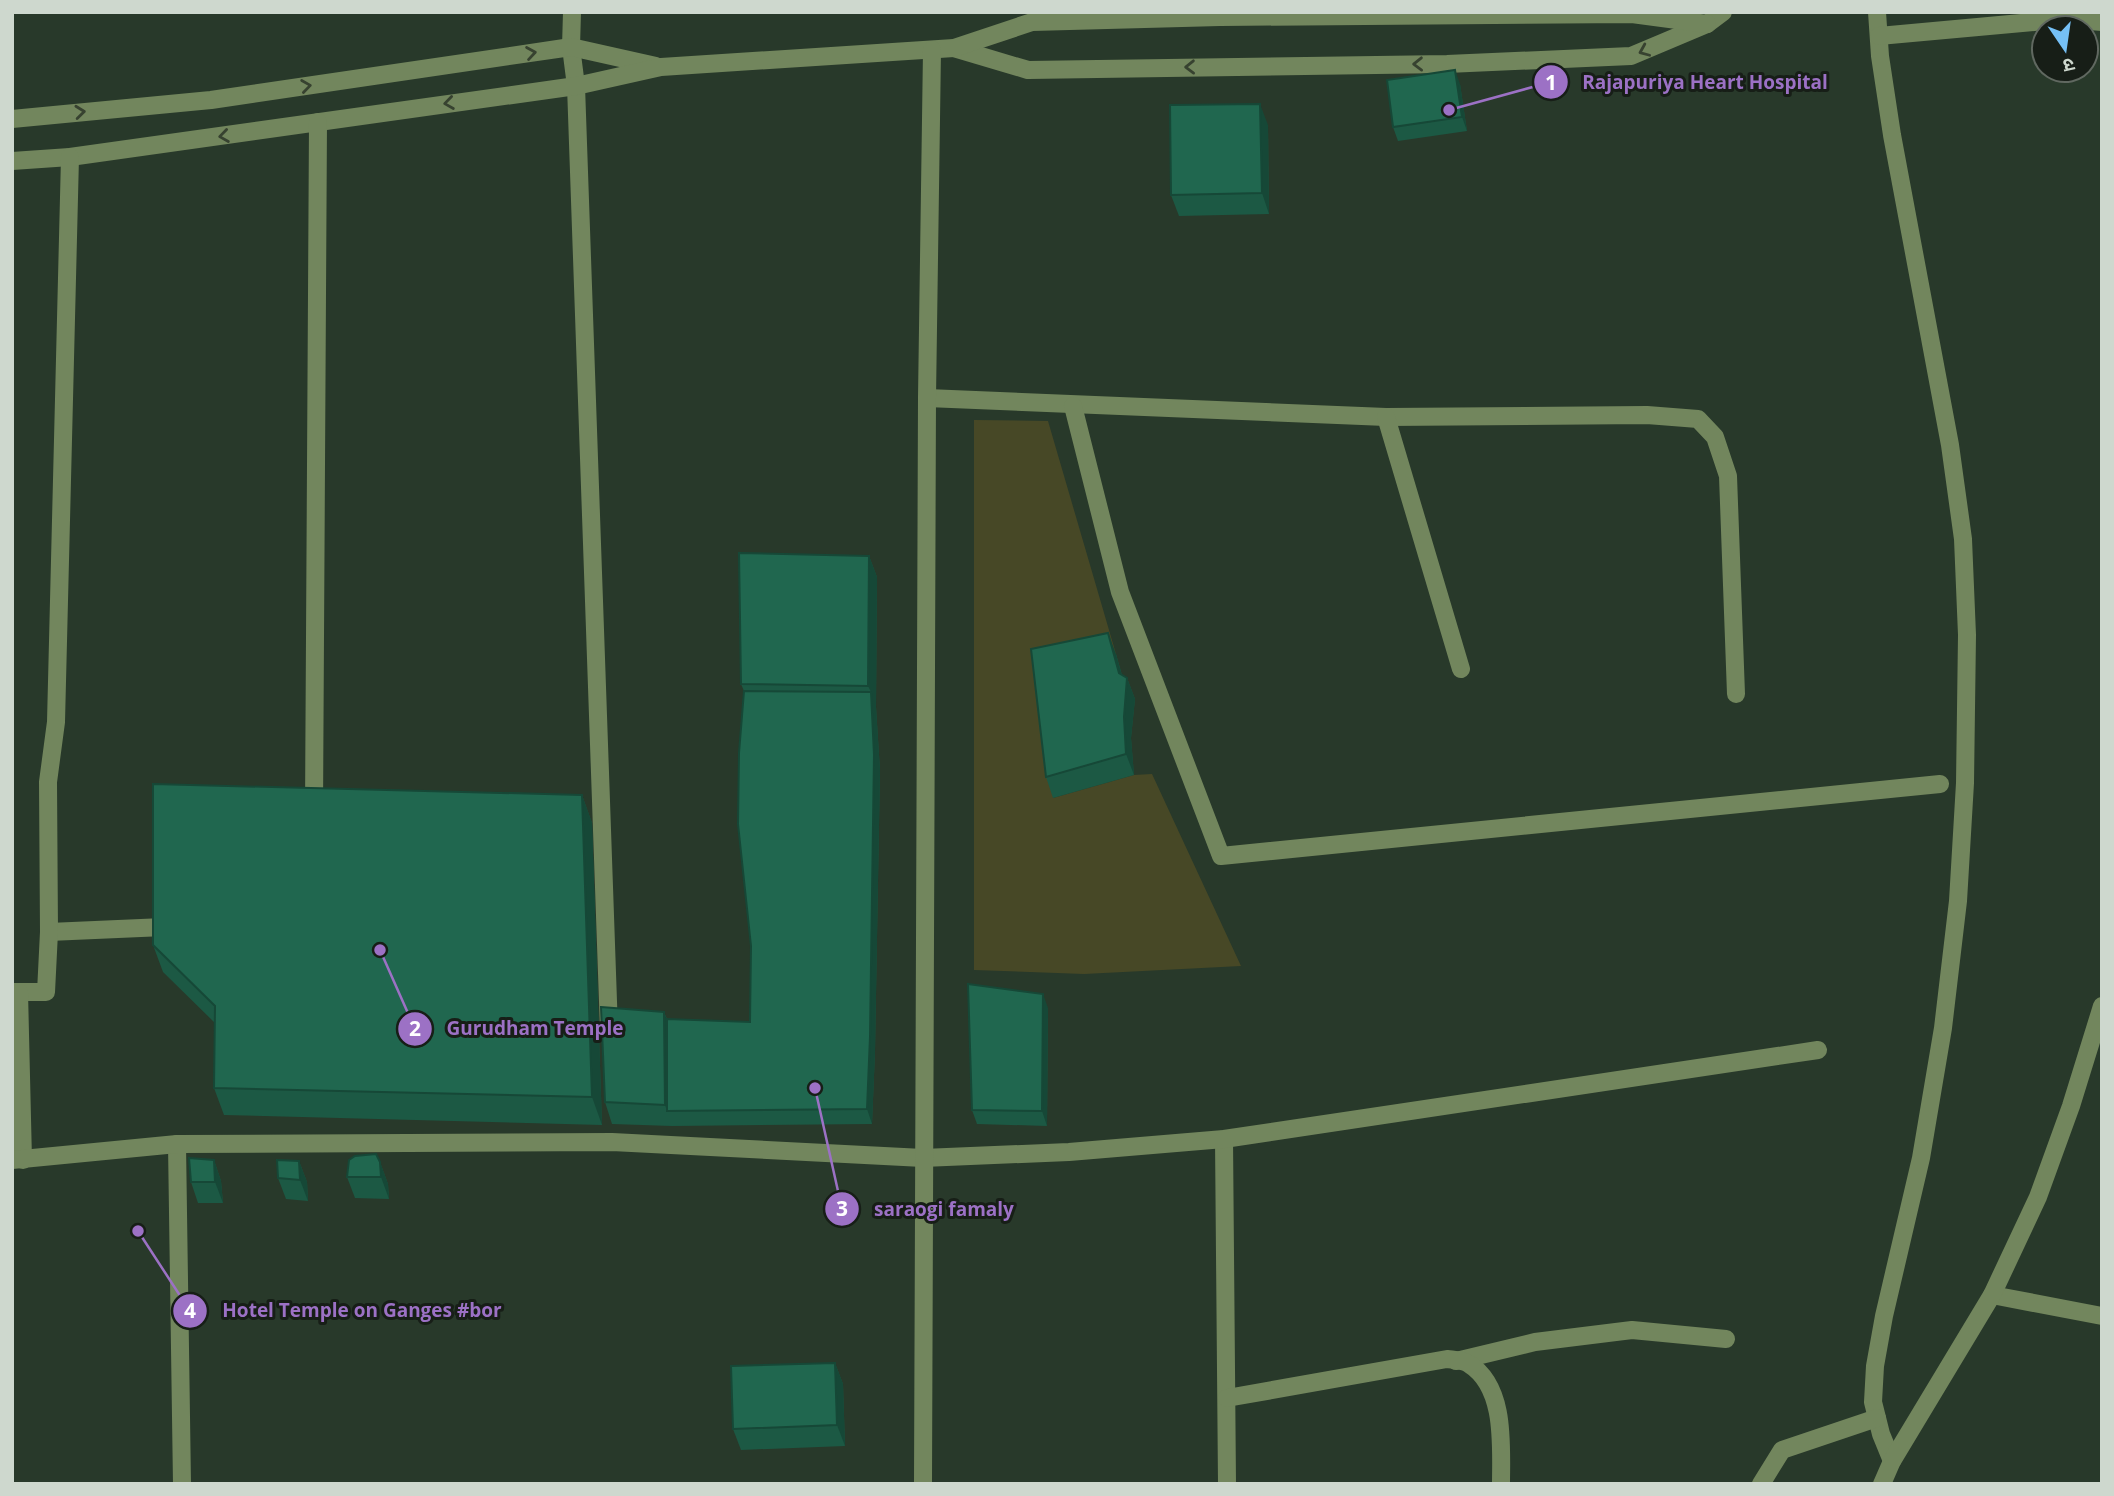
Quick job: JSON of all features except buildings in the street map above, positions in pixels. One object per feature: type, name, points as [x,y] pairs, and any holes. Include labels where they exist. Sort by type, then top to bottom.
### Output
[{"type":"street","points":[[572,12],[571,47],[576,86],[610,1042]]},
{"type":"street","points":[[954,48],[1028,70],[1447,64],[1631,56],[1707,24],[1723,12]]},
{"type":"street","points":[[1877,12],[1880,56],[1892,135],[1950,445],[1963,539],[1967,635],[1965,783],[1958,901],[1943,1028],[1921,1158],[1875,1366],[1873,1402],[1892,1461]]},
{"type":"street","points":[[12,161],[70,157],[576,86],[661,67],[954,48],[1031,22],[1220,15],[1632,14],[1707,24]]},
{"type":"street","points":[[1879,36],[2066,19],[2102,22]]},
{"type":"street","points":[[12,119],[211,100],[571,47],[661,67]]},
{"type":"street","points":[[923,1484],[927,398],[933,50]]},
{"type":"street","points":[[314,817],[318,122]]},
{"type":"street","points":[[70,157],[56,722],[48,782],[49,932],[46,992],[16,992],[17,1160],[177,1144],[612,1142],[923,1158],[1069,1152],[1224,1139],[1818,1050]]},
{"type":"street","points":[[927,398],[1386,417],[1647,415],[1698,419],[1715,437],[1728,476],[1736,694]]},
{"type":"street","points":[[1073,405],[1120,592],[1221,856],[1940,784]]},
{"type":"street","points":[[1386,417],[1461,669]]},
{"type":"street","points":[[49,932],[164,927]]},
{"type":"street","points":[[1882,1484],[1892,1461],[1993,1295],[2042,1184],[2071,1106],[2102,1006]]},
{"type":"street","points":[[612,1124],[612,1142]]},
{"type":"street","points":[[1224,1139],[1227,1484]]},
{"type":"street","points":[[177,1144],[182,1484]]},
{"type":"street","points":[[1993,1295],[2102,1316]]},
{"type":"street","points":[[1456,1361],[1535,1342],[1632,1330],[1726,1339]]},
{"type":"street","points":[[1227,1398],[1447,1359],[1467,1362],[1487,1380],[1494,1403],[1501,1438],[1500,1484]]},
{"type":"street","points":[[1761,1484],[1782,1450],[1877,1418]]},
{"type":"green space","points":[[974,420],[1048,421],[1116,654],[1053,798],[1134,775],[1152,774],[1241,966],[1084,974],[974,970]]},
{"type":"place","name":"Rajapuriya Heart Hospital","points":[[1449,110]]},
{"type":"place","name":"Gurudham Temple","points":[[380,950]]},
{"type":"place","name":"saraogi famaly","points":[[815,1088]]},
{"type":"place","name":"Hotel Temple on Ganges #bor","points":[[138,1231]]}]
